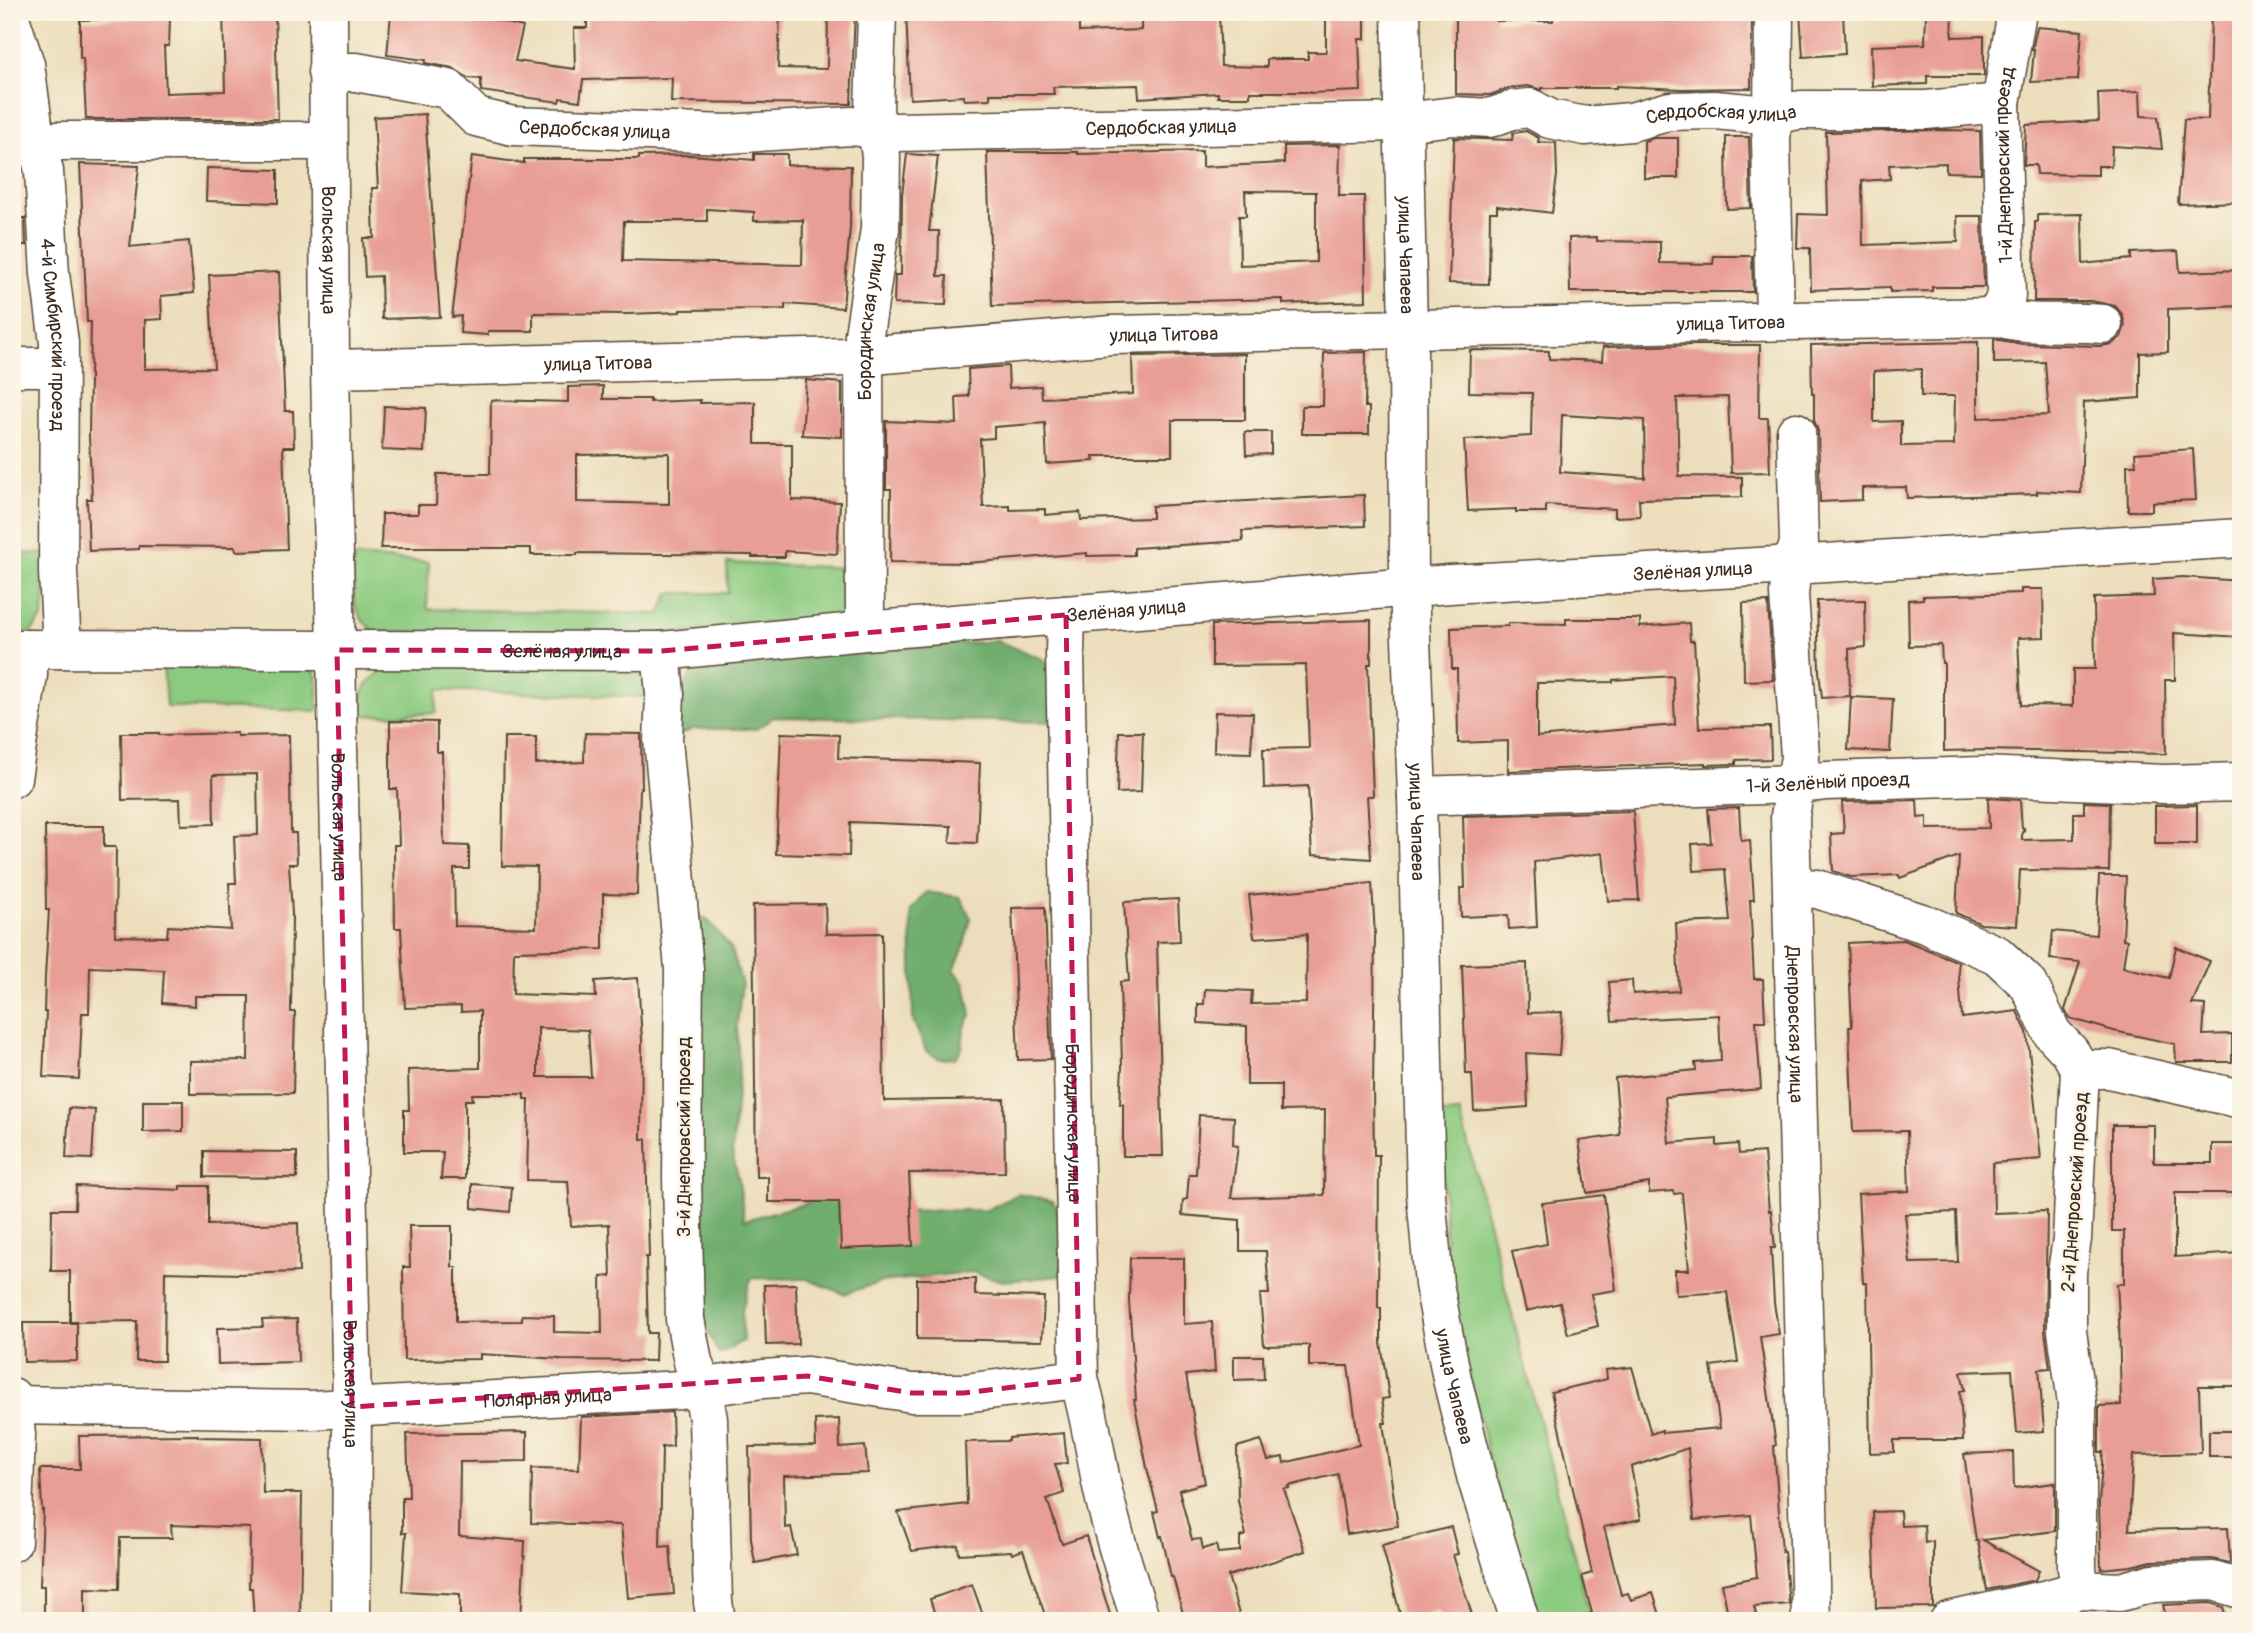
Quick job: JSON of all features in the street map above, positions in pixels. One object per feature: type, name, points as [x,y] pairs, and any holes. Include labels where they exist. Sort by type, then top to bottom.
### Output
[{"type":"street","name":"Вольская улица","points":[[328,12],[330,369],[352,1407],[351,1621]]},
{"type":"street","name":"Бородинская улица","points":[[865,631],[864,335],[880,229],[881,156],[874,110],[877,12]]},
{"type":"street","name":"улица Чапаева","points":[[1401,12],[1408,328],[1409,587],[1417,796],[1426,1195],[1434,1284],[1452,1379],[1476,1476],[1520,1621]]},
{"type":"street","points":[[1773,12],[1771,140],[1775,320]]},
{"type":"street","name":"1-й Днепровский проезд","points":[[1997,317],[2006,296],[2001,103],[2017,12]]},
{"type":"street","name":"4-й Симбирский проезд","points":[[12,24],[25,64],[24,144],[44,171],[50,274],[60,343],[58,572],[28,675],[12,778]]},
{"type":"street","name":"Сердобская улица","points":[[327,72],[355,72],[448,89],[476,117],[513,126],[728,134],[852,125],[896,132],[1403,122],[1454,116],[1490,118],[1512,110],[1530,108],[1550,118],[1585,126],[1631,122],[1670,111],[1715,110],[1773,114],[1801,110],[1926,110],[2001,103]]},
{"type":"street","points":[[24,144],[328,141]]},
{"type":"street","name":"улица Титова","points":[[330,369],[821,357],[1112,335],[1997,317],[2017,323],[2103,324]]},
{"type":"street","points":[[12,366],[58,367]]},
{"type":"street","name":"Днепровская улица","points":[[1796,432],[1799,544],[1792,565],[1789,594],[1800,757],[1790,816],[1811,1621]]},
{"type":"street","name":"Зелёная улица","points":[[34,649],[661,651],[865,631],[1409,587],[2241,538]]},
{"type":"street","name":"Бородинская улица","points":[[1066,615],[1079,1379],[1116,1541],[1141,1621]]},
{"type":"street","name":"3-й Днепровский проезд","points":[[661,651],[665,694],[663,740],[684,969],[682,1177],[685,1319],[708,1419],[713,1602],[716,1621]]},
{"type":"street","name":"1-й Зелёный проезд","points":[[1417,796],[1982,776],[2164,784],[2241,782]]},
{"type":"street","name":"2-й Днепровский проезд","points":[[1793,887],[1817,889],[1925,924],[1997,955],[2029,985],[2052,1033],[2070,1052],[2080,1069],[2072,1239],[2067,1272],[2067,1331],[2077,1403],[2077,1568],[2080,1590]]},
{"type":"street","points":[[2080,1069],[2109,1069],[2241,1099]]},
{"type":"street","name":"Полярная улица","points":[[13,1402],[311,1410],[681,1390],[807,1376],[912,1393],[964,1393],[1079,1379]]},
{"type":"street","points":[[12,1542],[16,1435],[13,1402]]},
{"type":"street","points":[[1949,1621],[2080,1590],[2120,1591],[2153,1583],[2213,1581],[2241,1589]]},
{"type":"highlighted area","points":[[1066,615],[1079,1379],[964,1393],[912,1393],[807,1376],[352,1407],[337,650],[661,651]]},
{"type":"green space","points":[[12,553],[47,554],[43,617],[30,633],[12,633]]},
{"type":"green space","points":[[354,557],[429,562],[427,609],[660,614],[669,593],[728,593],[727,563],[852,568],[850,603],[842,615],[657,636],[376,632],[367,625],[356,608],[353,589]]},
{"type":"green space","points":[[997,641],[1043,659],[1056,670],[1057,722],[774,717],[756,729],[693,729],[672,738],[680,692],[696,666],[716,661]]},
{"type":"green space","points":[[300,664],[315,672],[318,685],[317,711],[166,707],[163,665]]},
{"type":"green space","points":[[387,666],[624,666],[646,679],[651,697],[437,690],[436,713],[358,716],[366,687]]},
{"type":"green space","points":[[926,892],[960,897],[971,918],[954,970],[965,983],[971,1015],[964,1028],[962,1048],[955,1058],[940,1059],[926,1051],[913,1020],[911,910]]},
{"type":"green space","points":[[694,915],[707,919],[731,948],[742,984],[737,1025],[739,1072],[732,1153],[739,1180],[744,1220],[812,1202],[824,1186],[869,1211],[987,1210],[1018,1194],[1053,1201],[1065,1228],[1061,1276],[1003,1281],[972,1272],[881,1282],[844,1294],[807,1279],[751,1278],[742,1310],[743,1341],[719,1354],[704,1325]]},
{"type":"green space","points":[[1460,1113],[1591,1621],[1540,1621],[1492,1471],[1447,1283],[1441,1114]]},
{"type":"building","points":[[223,12],[275,12],[278,119],[86,119],[83,58],[80,58],[80,20],[170,18],[169,46],[164,46],[166,93],[225,91]]},
{"type":"building","points":[[587,12],[780,12],[778,68],[827,69],[828,12],[855,12],[851,104],[671,102],[672,78],[583,80],[580,101],[560,98],[559,102],[481,91],[481,79],[468,78],[453,68],[425,63],[426,60],[387,55],[391,14],[452,19],[453,13],[476,15],[523,27],[515,61],[575,69],[574,28],[587,28]]},
{"type":"building","points":[[906,12],[1079,12],[1079,32],[1141,30],[1141,19],[1146,19],[1146,12],[1219,12],[1221,66],[1267,67],[1267,59],[1308,59],[1308,52],[1326,52],[1326,12],[1365,12],[1365,39],[1359,39],[1361,91],[1250,92],[1250,97],[1218,97],[1218,93],[1139,98],[1138,85],[1053,87],[1054,94],[990,94],[990,99],[964,100],[964,96],[910,99]]},
{"type":"building","points":[[1456,12],[1496,12],[1496,21],[1553,21],[1553,12],[1630,12],[1630,17],[1714,21],[1714,14],[1752,15],[1751,88],[1616,86],[1542,90],[1528,86],[1509,88],[1490,95],[1456,94]]},
{"type":"building","points":[[1800,12],[1843,12],[1845,54],[1803,57]]},
{"type":"building","points":[[1926,12],[1953,12],[1952,37],[1984,36],[1984,76],[1927,76],[1927,84],[1872,86],[1871,46],[1925,44]]},
{"type":"building","points":[[2211,12],[2241,12],[2241,202],[2178,204],[2184,119],[2208,120]]},
{"type":"building","points":[[2037,27],[2082,31],[2078,80],[2031,82],[2032,50]]},
{"type":"building","points":[[2140,91],[2141,116],[2158,117],[2162,149],[2112,146],[2111,166],[2098,166],[2098,175],[2037,174],[2036,165],[2024,165],[2026,125],[2099,121],[2098,93]]},
{"type":"building","points":[[425,114],[440,317],[382,319],[381,276],[365,277],[363,238],[374,238],[372,188],[378,188],[374,117]]},
{"type":"building","points":[[1526,131],[1539,138],[1538,142],[1556,143],[1557,175],[1552,213],[1497,206],[1497,212],[1490,212],[1489,284],[1449,283],[1454,138],[1512,140],[1513,133]]},
{"type":"building","points":[[1980,131],[1981,173],[1946,172],[1946,163],[1889,165],[1890,179],[1862,181],[1863,245],[1958,242],[1957,216],[1982,216],[1984,287],[1932,287],[1932,291],[1890,292],[1890,287],[1811,290],[1810,248],[1797,248],[1798,214],[1828,215],[1826,132]]},
{"type":"building","points":[[1726,137],[1749,137],[1751,208],[1727,209]]},
{"type":"building","points":[[1654,138],[1678,138],[1678,178],[1644,178],[1644,141]]},
{"type":"building","points":[[1340,145],[1339,196],[1364,196],[1366,301],[1283,304],[1283,299],[992,306],[987,152],[1078,154],[1202,151],[1202,167],[1284,163],[1284,146]],"holes":[[[1245,191],[1316,192],[1316,262],[1240,265],[1239,216],[1246,216]]]},
{"type":"building","points":[[754,154],[787,154],[787,165],[851,166],[850,227],[843,308],[785,304],[785,309],[680,310],[627,314],[533,313],[533,331],[488,331],[488,335],[460,333],[461,316],[452,317],[472,156],[524,163],[524,159],[639,159],[639,156],[691,155],[754,160]],"holes":[[[707,209],[754,212],[754,221],[803,220],[802,265],[623,261],[624,221],[707,221]]]},
{"type":"building","points":[[907,154],[938,156],[929,231],[939,231],[938,276],[947,276],[946,305],[894,304],[895,275],[901,275],[902,195]]},
{"type":"building","points":[[80,164],[139,166],[130,247],[189,241],[194,293],[161,296],[162,319],[145,320],[145,369],[214,368],[209,275],[279,272],[285,411],[293,411],[294,447],[283,447],[287,549],[236,551],[235,547],[139,546],[139,549],[89,551],[87,499],[92,499],[89,436],[91,322],[87,322]]},
{"type":"building","points":[[207,168],[278,170],[278,203],[206,201]]},
{"type":"building","points":[[2082,214],[2083,264],[2131,259],[2131,253],[2178,251],[2180,272],[2241,270],[2241,306],[2168,309],[2168,352],[2140,353],[2140,398],[2084,402],[2081,493],[2037,491],[2037,494],[1907,498],[1906,487],[1862,488],[1862,500],[1820,502],[1811,345],[1978,342],[1978,418],[2049,415],[2045,362],[1994,363],[1994,339],[2022,344],[2101,346],[2112,344],[2121,337],[2125,325],[2122,314],[2115,306],[2091,301],[2034,301],[2037,215]],"holes":[[[1921,369],[1921,396],[1955,396],[1954,445],[1901,446],[1901,421],[1874,422],[1874,371]]]},
{"type":"building","points":[[12,218],[25,218],[26,245],[12,245]]},
{"type":"building","points":[[1597,237],[1597,241],[1660,242],[1660,263],[1713,264],[1714,256],[1752,256],[1753,292],[1570,292],[1569,238]]},
{"type":"building","points":[[1760,345],[1759,418],[1768,418],[1770,472],[1731,473],[1728,397],[1677,398],[1679,476],[1742,477],[1742,497],[1639,499],[1640,516],[1615,517],[1615,509],[1546,505],[1546,512],[1516,512],[1516,509],[1468,511],[1464,440],[1531,436],[1532,393],[1469,392],[1470,350],[1549,351],[1549,359],[1602,361],[1603,347]],"holes":[[[1562,415],[1644,420],[1645,478],[1560,472]]]},
{"type":"building","points":[[1366,352],[1365,407],[1369,407],[1369,434],[1302,434],[1302,406],[1323,406],[1324,353]]},
{"type":"building","points":[[1245,354],[1245,420],[1172,420],[1172,456],[1093,456],[1094,461],[1047,464],[1045,423],[994,427],[994,438],[980,439],[983,507],[1010,506],[1010,510],[1045,509],[1045,515],[1080,512],[1081,520],[1152,518],[1152,506],[1364,495],[1365,526],[1242,531],[1243,541],[1134,548],[1134,555],[1087,556],[1087,553],[967,563],[890,562],[891,489],[886,489],[886,421],[957,424],[956,397],[969,396],[968,369],[1008,366],[1009,388],[1041,386],[1042,398],[1133,394],[1132,356]]},
{"type":"building","points":[[806,380],[842,383],[842,437],[802,435]]},
{"type":"building","points":[[603,386],[603,399],[755,402],[755,444],[792,444],[792,500],[840,502],[837,554],[785,551],[785,557],[577,553],[531,555],[531,548],[381,548],[382,514],[418,514],[418,505],[436,505],[437,474],[490,474],[491,400],[568,402],[568,387]],"holes":[[[669,453],[669,504],[577,502],[577,455]]]},
{"type":"building","points":[[384,406],[426,408],[424,452],[382,450]]},
{"type":"building","points":[[1245,432],[1271,432],[1271,454],[1246,455]]},
{"type":"building","points":[[2193,449],[2196,500],[2152,502],[2152,511],[2128,511],[2127,465],[2136,465],[2135,453]]},
{"type":"building","points":[[2183,577],[2241,581],[2241,637],[2174,633],[2175,680],[2165,680],[2166,754],[1944,751],[1944,663],[1941,645],[1909,646],[1908,600],[1923,599],[1923,596],[2021,593],[2021,589],[2043,589],[2044,637],[2018,638],[2021,705],[2073,706],[2073,669],[2095,669],[2094,598],[2154,596],[2153,579]]},
{"type":"building","points":[[1865,600],[1866,647],[1849,649],[1850,696],[1822,698],[1817,601]]},
{"type":"building","points":[[1768,602],[1773,680],[1744,681],[1743,603]]},
{"type":"building","points":[[1566,619],[1640,619],[1640,627],[1689,623],[1690,641],[1694,641],[1699,728],[1770,727],[1771,759],[1736,760],[1736,764],[1508,771],[1508,741],[1458,743],[1457,669],[1452,669],[1451,628],[1508,626],[1508,623],[1566,624]],"holes":[[[1673,676],[1675,725],[1537,737],[1537,683],[1613,682]]]},
{"type":"building","points":[[1371,620],[1371,664],[1368,664],[1373,796],[1367,796],[1371,859],[1312,855],[1308,786],[1264,788],[1263,749],[1309,748],[1306,665],[1212,666],[1212,625]]},
{"type":"building","points":[[1851,697],[1893,699],[1890,752],[1848,750]]},
{"type":"building","points":[[1215,712],[1253,713],[1251,753],[1214,752]]},
{"type":"building","points":[[390,721],[437,722],[437,752],[442,752],[444,845],[469,846],[469,869],[454,869],[455,926],[536,928],[537,867],[502,866],[504,737],[536,737],[536,764],[584,762],[585,733],[641,734],[642,788],[637,895],[603,894],[603,949],[514,951],[513,994],[596,997],[595,981],[638,978],[642,1040],[641,1139],[646,1139],[648,1333],[656,1333],[655,1361],[560,1360],[480,1354],[480,1359],[404,1360],[403,1267],[410,1267],[409,1226],[452,1226],[452,1267],[456,1267],[456,1322],[522,1321],[522,1315],[554,1316],[554,1332],[602,1333],[601,1277],[611,1276],[609,1224],[571,1226],[568,1181],[527,1180],[529,1099],[524,1099],[524,1094],[472,1094],[473,1100],[465,1100],[465,1179],[441,1179],[443,1152],[404,1152],[404,1110],[409,1110],[408,1070],[480,1068],[480,1011],[461,1012],[461,1006],[405,1008],[401,928],[395,928],[394,845],[399,845],[397,789],[390,789]],"holes":[[[538,1028],[588,1030],[591,1077],[538,1077]]]},
{"type":"building","points":[[1119,732],[1143,732],[1141,792],[1117,793]]},
{"type":"building","points":[[121,733],[289,735],[291,833],[296,833],[297,864],[289,864],[292,914],[291,1012],[295,1012],[293,1093],[190,1094],[190,1061],[248,1060],[249,996],[195,996],[195,1006],[162,1003],[164,970],[90,967],[89,1013],[82,1013],[79,1079],[43,1077],[49,910],[46,910],[45,826],[104,826],[104,847],[116,847],[115,936],[167,937],[168,926],[231,930],[229,883],[236,883],[234,836],[258,835],[257,774],[213,775],[214,824],[181,825],[180,799],[122,800]]},
{"type":"building","points":[[781,733],[839,735],[838,758],[980,763],[977,843],[950,842],[951,826],[850,822],[849,856],[776,854]]},
{"type":"building","points":[[1988,798],[2020,800],[2024,828],[2022,840],[2074,839],[2074,813],[2084,813],[2084,802],[2110,803],[2109,871],[2020,870],[2017,926],[1981,924],[1956,913],[1959,856],[1900,878],[1899,875],[1851,877],[1833,871],[1831,834],[1844,833],[1842,802],[1917,800],[1918,818],[1927,817],[1927,829],[1989,828]]},
{"type":"building","points":[[2197,805],[2197,844],[2155,844],[2155,806]]},
{"type":"building","points":[[1739,808],[1741,841],[1750,840],[1754,900],[1750,900],[1754,979],[1763,979],[1765,1021],[1756,1021],[1761,1089],[1665,1097],[1669,1143],[1717,1139],[1717,1146],[1738,1144],[1739,1154],[1764,1152],[1775,1248],[1771,1248],[1774,1303],[1779,1334],[1760,1337],[1776,1445],[1782,1551],[1789,1604],[1754,1607],[1756,1614],[1729,1620],[1722,1584],[1757,1577],[1751,1515],[1694,1520],[1688,1448],[1631,1467],[1641,1519],[1604,1527],[1621,1595],[1628,1593],[1631,1600],[1653,1593],[1662,1621],[1582,1621],[1582,1616],[1592,1613],[1582,1576],[1592,1573],[1551,1392],[1607,1379],[1606,1370],[1632,1367],[1651,1434],[1662,1430],[1662,1433],[1720,1428],[1711,1366],[1738,1362],[1727,1292],[1676,1295],[1675,1270],[1689,1270],[1682,1193],[1649,1193],[1649,1183],[1587,1193],[1579,1141],[1620,1135],[1615,1078],[1696,1070],[1695,1063],[1721,1061],[1719,1015],[1612,1021],[1609,982],[1632,980],[1633,994],[1679,991],[1676,923],[1730,921],[1725,869],[1694,871],[1692,844],[1711,843],[1708,809]]},
{"type":"building","points":[[1633,811],[1639,900],[1608,901],[1603,853],[1534,862],[1537,927],[1509,929],[1508,915],[1461,917],[1460,888],[1465,888],[1463,816]]},
{"type":"building","points":[[2099,876],[2126,876],[2123,939],[2127,940],[2123,967],[2169,978],[2176,947],[2210,961],[2192,1004],[2205,1005],[2203,1035],[2232,1034],[2232,1062],[2176,1062],[2175,1044],[2069,1018],[2065,1010],[2080,962],[2050,959],[2053,931],[2096,935]]},
{"type":"building","points":[[1372,883],[1375,937],[1374,1155],[1379,1155],[1378,1308],[1381,1308],[1381,1343],[1389,1398],[1382,1399],[1386,1423],[1383,1423],[1398,1526],[1347,1534],[1338,1474],[1289,1486],[1290,1488],[1284,1489],[1305,1551],[1228,1576],[1241,1621],[1185,1621],[1154,1512],[1158,1511],[1134,1400],[1129,1301],[1130,1258],[1184,1258],[1184,1324],[1212,1322],[1215,1372],[1186,1375],[1205,1483],[1179,1490],[1192,1540],[1201,1539],[1203,1549],[1216,1545],[1218,1553],[1240,1551],[1240,1537],[1246,1535],[1238,1501],[1237,1447],[1261,1440],[1268,1460],[1283,1457],[1284,1463],[1359,1445],[1348,1366],[1309,1366],[1309,1345],[1264,1346],[1260,1294],[1269,1294],[1266,1251],[1240,1251],[1240,1220],[1182,1215],[1183,1200],[1187,1199],[1189,1174],[1196,1174],[1199,1115],[1234,1117],[1233,1145],[1238,1146],[1231,1198],[1324,1195],[1325,1110],[1281,1111],[1281,1085],[1247,1085],[1247,1026],[1198,1023],[1198,1004],[1204,1004],[1205,989],[1252,991],[1251,1004],[1306,1003],[1307,934],[1254,938],[1249,895]]},
{"type":"building","points":[[1178,899],[1180,941],[1157,942],[1163,1156],[1123,1156],[1123,1104],[1120,1104],[1120,982],[1129,981],[1124,902]]},
{"type":"building","points":[[825,904],[826,934],[882,933],[884,1101],[1004,1099],[1005,1172],[909,1173],[913,1246],[841,1249],[839,1202],[768,1202],[768,1177],[756,1177],[753,905]]},
{"type":"building","points":[[1045,907],[1051,1059],[1018,1060],[1012,908]]},
{"type":"building","points":[[1904,940],[1958,962],[1962,1018],[2017,1011],[2027,1032],[2041,1159],[1993,1163],[1994,1213],[2047,1211],[2045,1331],[2050,1368],[2039,1369],[2044,1431],[2017,1433],[2012,1370],[1961,1372],[1965,1390],[1960,1391],[1963,1440],[1894,1440],[1894,1452],[1870,1453],[1867,1283],[1863,1283],[1858,1194],[1909,1191],[1907,1131],[1853,1132],[1848,943]],"holes":[[[1956,1212],[1958,1262],[1910,1263],[1905,1214]]]},
{"type":"building","points":[[1527,963],[1528,1013],[1562,1012],[1559,1055],[1526,1053],[1528,1107],[1474,1111],[1472,1074],[1466,1074],[1462,965]]},
{"type":"building","points":[[143,1101],[183,1101],[183,1131],[143,1132]]},
{"type":"building","points":[[69,1108],[95,1110],[92,1159],[66,1158]]},
{"type":"building","points":[[2112,1125],[2154,1125],[2154,1163],[2212,1163],[2212,1144],[2241,1144],[2241,1193],[2175,1193],[2175,1257],[2241,1253],[2241,1386],[2199,1386],[2201,1453],[2133,1455],[2129,1530],[2228,1528],[2230,1563],[2212,1559],[2152,1561],[2101,1569],[2099,1503],[2103,1452],[2099,1452],[2099,1406],[2121,1405],[2117,1284],[2124,1284],[2124,1231],[2112,1231]]},
{"type":"building","points":[[204,1151],[297,1152],[297,1178],[204,1177]]},
{"type":"building","points":[[472,1184],[512,1187],[510,1212],[472,1208]]},
{"type":"building","points":[[76,1186],[180,1190],[180,1186],[208,1186],[208,1225],[298,1223],[299,1272],[165,1272],[164,1361],[136,1361],[137,1321],[70,1322],[70,1271],[51,1271],[52,1209],[75,1209]]},
{"type":"building","points":[[1604,1195],[1616,1290],[1591,1294],[1598,1326],[1568,1334],[1560,1303],[1526,1311],[1512,1251],[1547,1244],[1542,1203]]},
{"type":"building","points":[[917,1279],[975,1279],[975,1295],[1044,1297],[1042,1341],[917,1339]]},
{"type":"building","points":[[796,1284],[798,1344],[766,1345],[764,1285]]},
{"type":"building","points":[[297,1319],[298,1362],[218,1364],[217,1328],[263,1327],[262,1320]]},
{"type":"building","points":[[23,1323],[77,1323],[77,1361],[24,1362]]},
{"type":"building","points":[[1234,1356],[1263,1356],[1264,1379],[1234,1380]]},
{"type":"building","points":[[672,1412],[673,1446],[662,1447],[660,1547],[670,1546],[674,1594],[628,1598],[621,1525],[531,1523],[532,1468],[579,1469],[581,1417]]},
{"type":"building","points":[[839,1419],[840,1448],[865,1446],[868,1473],[784,1476],[785,1528],[791,1527],[797,1555],[755,1563],[751,1539],[749,1447],[816,1446],[815,1420]]},
{"type":"building","points":[[2209,1431],[2241,1431],[2241,1457],[2209,1457]]},
{"type":"building","points":[[527,1432],[527,1461],[460,1462],[459,1536],[525,1541],[521,1621],[460,1621],[460,1594],[402,1591],[406,1533],[402,1533],[402,1497],[409,1497],[407,1434]]},
{"type":"building","points":[[1064,1433],[1067,1463],[1055,1464],[1064,1493],[1047,1499],[1062,1544],[1086,1536],[1112,1621],[1047,1621],[1023,1550],[1012,1554],[1011,1551],[959,1554],[958,1545],[912,1551],[898,1512],[967,1504],[965,1442],[1009,1441],[1009,1438]]},
{"type":"building","points":[[198,1435],[262,1438],[263,1493],[302,1493],[300,1621],[254,1621],[252,1588],[249,1588],[250,1528],[171,1525],[172,1538],[120,1538],[119,1589],[85,1588],[85,1621],[44,1621],[44,1586],[40,1586],[43,1510],[40,1469],[80,1469],[79,1436]]},
{"type":"building","points":[[2013,1452],[2014,1488],[2055,1483],[2055,1531],[1983,1540],[2039,1571],[2035,1580],[1987,1590],[1976,1541],[1964,1454]]},
{"type":"building","points":[[1900,1511],[1901,1526],[1924,1525],[1925,1543],[1933,1541],[1933,1607],[1876,1608],[1873,1512]]},
{"type":"building","points":[[1451,1527],[1458,1554],[1453,1555],[1474,1621],[1441,1621],[1438,1610],[1402,1621],[1382,1545]]},
{"type":"building","points":[[972,1584],[985,1621],[937,1621],[930,1599]]},
{"type":"building","points":[[2210,1603],[2223,1607],[2227,1621],[2167,1621],[2163,1605]]}]
